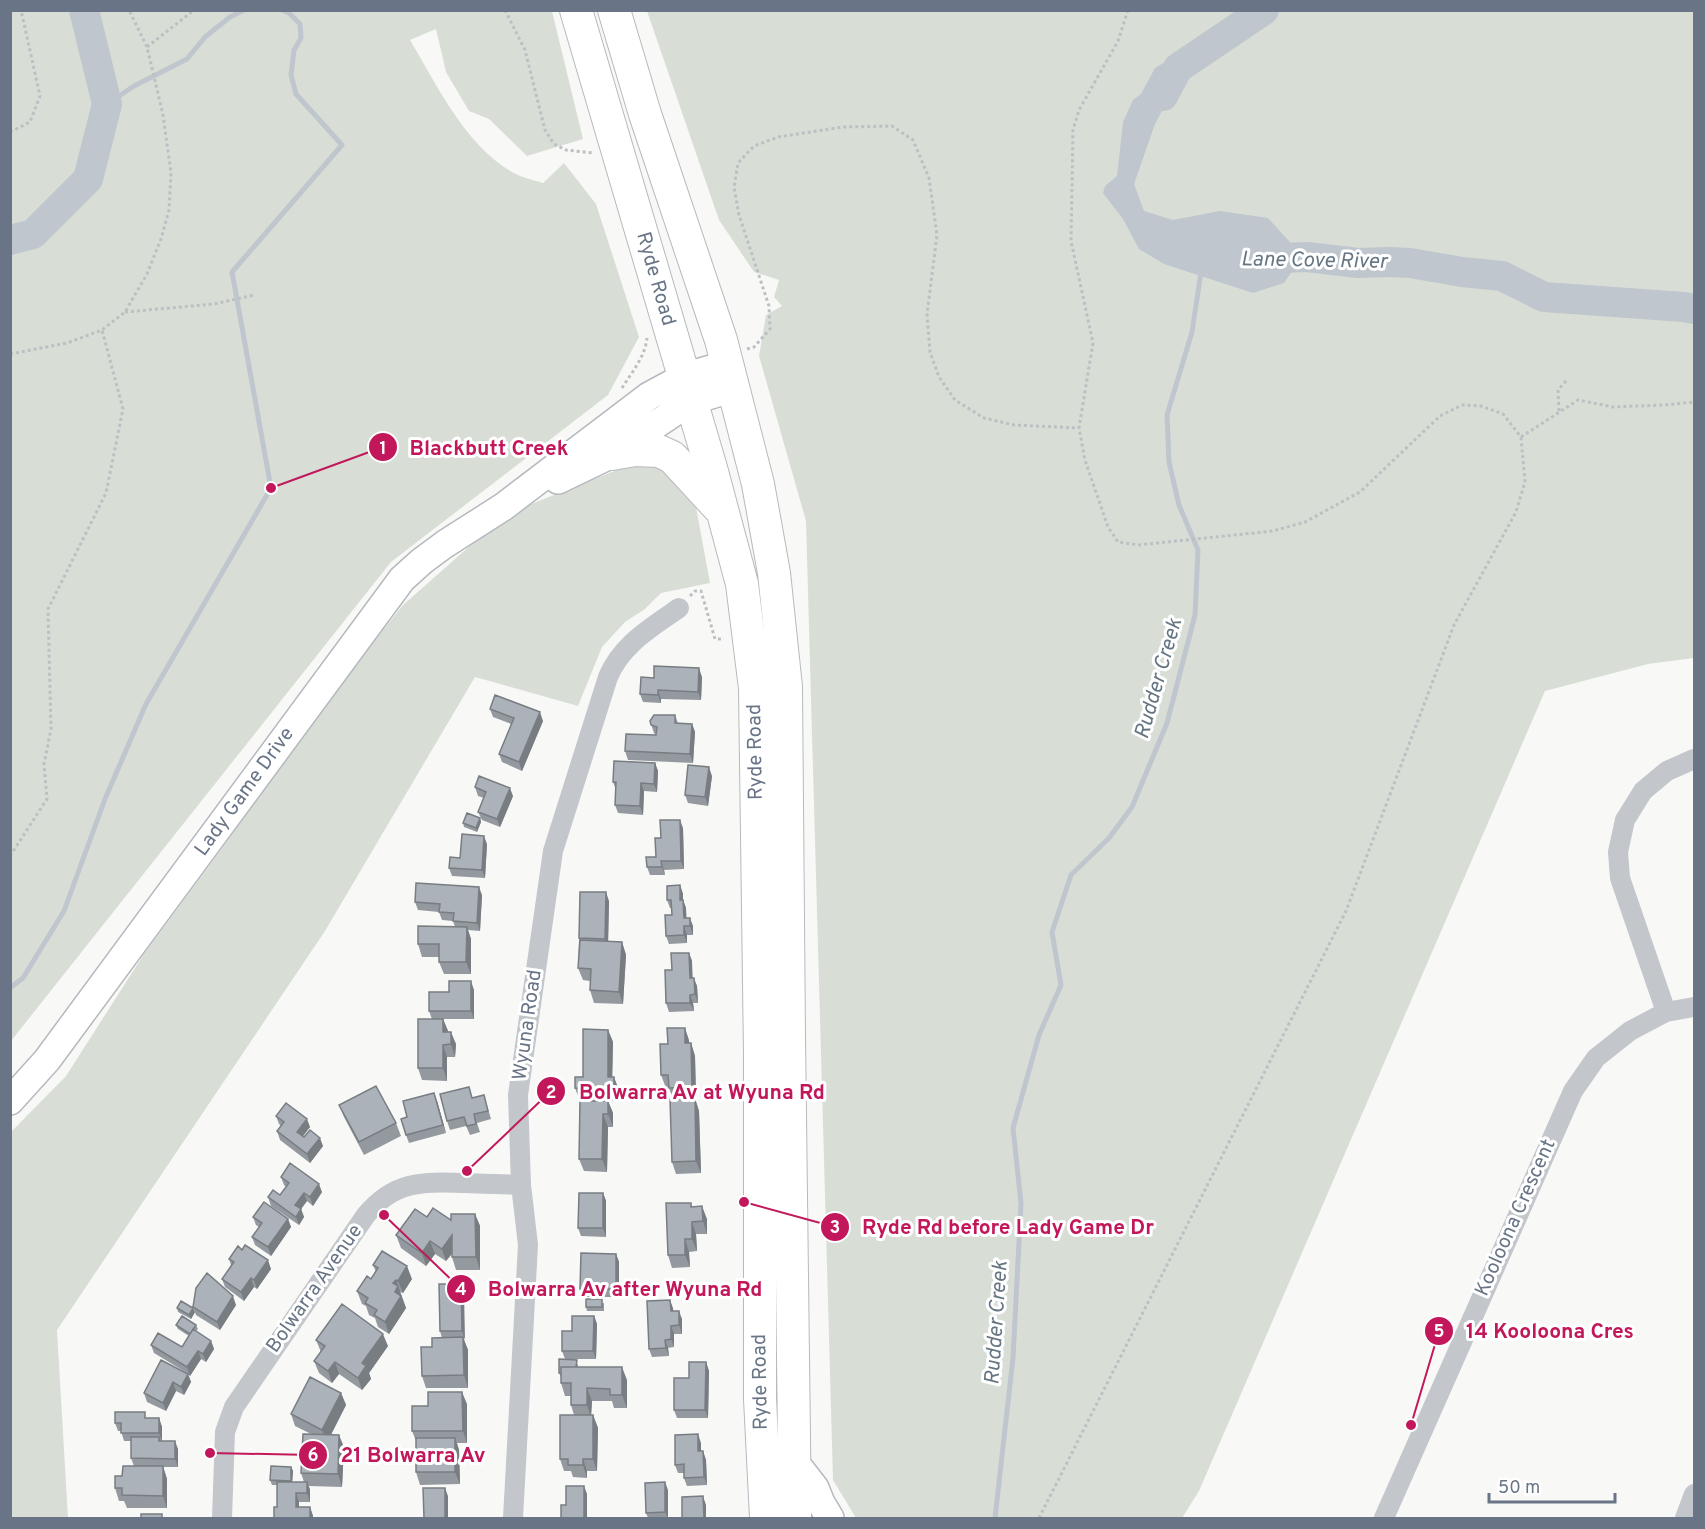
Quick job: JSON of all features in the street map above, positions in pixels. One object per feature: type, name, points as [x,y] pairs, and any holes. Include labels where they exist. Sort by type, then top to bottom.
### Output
[{"type":"highway","name":"Ryde Road","points":[[576,10],[724,513],[742,584],[755,688],[760,1056],[760,1399],[766,1518]]},
{"type":"highway","name":"Ryde Road","points":[[614,10],[645,114],[722,340],[736,367],[774,573],[786,687],[795,1518]]},
{"type":"highway","points":[[612,454],[634,450],[659,452],[672,457],[724,513]]},
{"type":"main road","name":"Lady Game Drive","points":[[10,1101],[46,1060],[402,579],[446,544],[503,507],[649,396],[687,389],[736,367]]},
{"type":"main road","name":"Lady Game Drive","points":[[503,507],[612,454],[687,389]]},
{"type":"main road","points":[[794,1461],[815,1488],[820,1503],[830,1518]]},
{"type":"street","name":"Wyuna Road","points":[[513,1518],[528,1245],[521,1185],[518,1095],[553,850],[613,665],[635,639],[679,609]]},
{"type":"street","points":[[1666,1012],[1620,878],[1618,852],[1625,820],[1643,790],[1666,771],[1695,759]]},
{"type":"street","name":"Kooloona Crescent","points":[[1384,1518],[1573,1091],[1596,1058],[1630,1031],[1666,1012],[1695,1007]]},
{"type":"street","name":"Bolwarra Avenue","points":[[222,1518],[225,1432],[234,1407],[377,1202],[409,1185],[427,1182],[521,1185]]},
{"type":"street","points":[[1685,1518],[1695,1494]]},
{"type":"path","points":[[10,132],[30,122],[40,96],[21,10]]},
{"type":"path","points":[[10,354],[67,343],[102,330],[125,312],[147,274],[161,239],[169,210],[171,173],[163,115],[147,47],[129,10]]},
{"type":"path","points":[[147,47],[194,10]]},
{"type":"path","points":[[505,10],[525,50],[545,130],[554,144],[566,150],[595,153]]},
{"type":"path","points":[[1039,1518],[1346,911],[1454,624],[1516,512],[1525,482],[1521,437],[1503,414],[1481,406],[1462,405],[1440,416],[1360,492],[1305,522],[1273,531],[1138,545],[1118,542],[1108,527],[1085,460],[1079,428],[1092,343],[1071,241],[1073,130],[1079,110],[1118,40],[1128,10]]},
{"type":"path","points":[[736,367],[770,329],[769,306],[740,215],[734,187],[738,164],[754,146],[778,137],[843,127],[892,126],[913,140],[929,178],[937,235],[927,314],[930,351],[939,377],[955,400],[984,418],[1014,425],[1079,428]]},
{"type":"path","points":[[125,312],[214,304],[254,295]]},
{"type":"path","points":[[621,389],[646,347],[645,329]]},
{"type":"path","points":[[10,856],[47,799],[44,764],[51,729],[48,609],[106,493],[123,409],[102,330]]},
{"type":"path","points":[[1559,411],[1558,390],[1566,381]]},
{"type":"path","points":[[1521,437],[1578,400],[1613,407],[1695,402]]},
{"type":"path","points":[[679,609],[695,591],[700,591],[715,639],[724,639]]},
{"type":"shaded area","points":[[11,10],[552,11],[583,139],[527,156],[489,119],[469,111],[446,72],[436,29],[410,40],[466,130],[495,160],[516,174],[543,183],[564,163],[596,204],[639,337],[608,395],[391,562],[11,1041]]},
{"type":"shaded area","points":[[647,11],[1694,11],[1694,658],[1648,664],[1545,691],[1199,1491],[1182,1518],[856,1518],[833,1480],[806,521],[759,356],[766,315],[782,306],[774,297],[779,280],[754,272],[719,220]]},
{"type":"shaded area","points":[[1179,54],[1185,58],[1186,65],[1155,124],[1134,184],[1144,211],[1173,220],[1220,211],[1268,218],[1299,252],[1294,268],[1284,283],[1253,293],[1164,264],[1139,249],[1123,219],[1103,193],[1105,186],[1117,176],[1123,122],[1133,100],[1141,94],[1155,68]]},
{"type":"shaded area","points":[[645,463],[675,471],[696,507],[710,583],[661,593],[645,609],[625,622],[602,647],[578,706],[475,677],[325,931],[57,1330],[68,1518],[11,1518],[11,1132],[66,1076],[144,954],[226,843],[303,730],[403,605],[506,514],[627,466]]},
{"type":"building","points":[[654,666],[699,668],[698,692],[658,690],[658,695],[640,694],[641,677],[654,678]]},
{"type":"building","points":[[495,695],[540,712],[519,762],[499,754],[514,718],[490,709]]},
{"type":"building","points":[[654,715],[675,715],[675,723],[692,724],[690,754],[625,751],[626,734],[656,735],[657,727],[651,725],[650,721]]},
{"type":"building","points":[[614,761],[655,763],[654,784],[641,783],[640,806],[615,805]]},
{"type":"building","points":[[688,765],[709,767],[705,797],[685,795]]},
{"type":"building","points":[[479,776],[510,788],[497,819],[478,812],[486,792],[475,787]]},
{"type":"building","points":[[467,813],[480,818],[476,828],[463,823]]},
{"type":"building","points":[[660,820],[680,820],[681,861],[661,861],[662,867],[647,867],[646,857],[656,857],[655,838],[661,838]]},
{"type":"building","points":[[462,834],[484,836],[482,870],[449,868],[450,857],[460,858]]},
{"type":"building","points":[[416,883],[479,887],[477,923],[453,921],[454,913],[439,912],[440,904],[415,902]]},
{"type":"building","points":[[680,885],[680,900],[683,900],[684,918],[690,918],[690,926],[684,926],[684,935],[666,936],[665,915],[672,915],[671,900],[667,900],[667,886]]},
{"type":"building","points":[[580,892],[606,892],[605,939],[579,938]]},
{"type":"building","points":[[418,926],[467,927],[466,962],[439,962],[439,944],[418,944]]},
{"type":"building","points":[[580,940],[622,942],[619,992],[590,990],[591,969],[578,968]]},
{"type":"building","points":[[671,953],[689,953],[690,978],[694,978],[695,994],[690,995],[690,1003],[666,1003],[665,970],[672,970]]},
{"type":"building","points":[[449,981],[471,981],[471,1011],[429,1011],[429,992],[449,992]]},
{"type":"building","points":[[418,1019],[443,1019],[443,1032],[451,1032],[451,1044],[443,1045],[443,1068],[418,1068]]},
{"type":"building","points":[[667,1028],[685,1028],[685,1043],[691,1043],[692,1087],[669,1088],[668,1075],[661,1075],[660,1044],[668,1044]]},
{"type":"building","points":[[583,1029],[608,1030],[608,1077],[614,1077],[614,1089],[575,1088],[575,1077],[583,1077]]},
{"type":"building","points":[[376,1086],[396,1123],[359,1142],[339,1105]]},
{"type":"building","points":[[469,1087],[472,1098],[484,1095],[488,1111],[474,1114],[476,1124],[467,1126],[464,1117],[447,1121],[440,1094]]},
{"type":"building","points":[[434,1093],[443,1125],[406,1135],[401,1119],[407,1117],[403,1101]]},
{"type":"building","points":[[695,1098],[696,1161],[672,1162],[670,1099]]},
{"type":"building","points":[[580,1101],[608,1101],[608,1114],[603,1114],[602,1159],[579,1159]]},
{"type":"building","points":[[286,1103],[307,1119],[297,1132],[304,1137],[310,1130],[320,1138],[307,1154],[277,1131],[284,1122],[276,1116]]},
{"type":"building","points":[[290,1163],[319,1184],[310,1197],[304,1193],[295,1205],[301,1209],[296,1217],[268,1197],[273,1190],[280,1195],[289,1183],[281,1177]]},
{"type":"building","points":[[579,1193],[603,1193],[603,1228],[578,1228]]},
{"type":"building","points":[[264,1202],[288,1219],[268,1247],[252,1237],[262,1223],[253,1217]]},
{"type":"building","points":[[666,1203],[691,1203],[691,1207],[702,1206],[703,1221],[692,1222],[692,1239],[685,1239],[685,1255],[668,1255]]},
{"type":"building","points":[[433,1208],[451,1220],[451,1214],[475,1214],[476,1257],[452,1257],[452,1235],[442,1249],[430,1241],[422,1253],[396,1235],[415,1209],[427,1217]]},
{"type":"building","points":[[245,1245],[268,1260],[254,1280],[251,1278],[241,1292],[222,1279],[234,1262],[229,1259],[238,1246],[242,1250]]},
{"type":"building","points":[[382,1251],[407,1266],[398,1281],[393,1283],[398,1286],[395,1292],[401,1296],[385,1322],[374,1315],[377,1310],[365,1303],[368,1298],[357,1291],[367,1276],[371,1279],[378,1268],[373,1265]]},
{"type":"building","points":[[581,1253],[616,1254],[616,1289],[580,1289]]},
{"type":"building","points":[[207,1273],[233,1296],[217,1322],[193,1307],[196,1288]]},
{"type":"building","points":[[439,1284],[461,1284],[462,1331],[440,1331]]},
{"type":"building","points":[[586,1299],[602,1299],[602,1307],[586,1307]]},
{"type":"building","points":[[670,1300],[671,1311],[679,1311],[679,1325],[671,1326],[671,1339],[665,1340],[666,1348],[649,1349],[647,1301]]},
{"type":"building","points":[[181,1301],[193,1308],[189,1315],[177,1308]]},
{"type":"building","points":[[342,1304],[383,1334],[362,1363],[366,1366],[358,1378],[335,1362],[328,1371],[314,1361],[325,1346],[316,1340]]},
{"type":"building","points":[[182,1316],[196,1325],[190,1334],[176,1325]]},
{"type":"building","points":[[572,1316],[594,1316],[593,1351],[562,1351],[562,1331],[572,1331]]},
{"type":"building","points":[[193,1329],[211,1341],[203,1354],[198,1351],[187,1367],[151,1345],[158,1333],[182,1347]]},
{"type":"building","points":[[463,1337],[464,1375],[422,1376],[421,1347],[432,1347],[432,1338]]},
{"type":"building","points":[[559,1359],[577,1360],[576,1367],[561,1367],[561,1373],[559,1373]]},
{"type":"building","points":[[161,1360],[188,1374],[181,1387],[173,1382],[163,1403],[144,1393]]},
{"type":"building","points":[[689,1362],[706,1362],[705,1410],[674,1410],[674,1378],[689,1378]]},
{"type":"building","points":[[561,1367],[622,1367],[622,1395],[610,1395],[610,1389],[587,1388],[587,1405],[571,1405],[571,1383],[561,1383]]},
{"type":"building","points":[[310,1377],[341,1393],[322,1430],[291,1414]]},
{"type":"building","points":[[428,1392],[462,1392],[463,1431],[412,1431],[412,1406],[428,1406]]},
{"type":"building","points":[[115,1412],[145,1412],[145,1418],[159,1418],[159,1433],[121,1433],[121,1423],[115,1423]]},
{"type":"building","points":[[560,1415],[593,1415],[593,1459],[583,1459],[583,1465],[568,1465],[568,1459],[560,1459]]},
{"type":"building","points":[[303,1434],[339,1435],[338,1474],[301,1473]]},
{"type":"building","points":[[698,1434],[698,1451],[703,1451],[704,1477],[684,1478],[684,1464],[675,1465],[675,1435]]},
{"type":"building","points":[[131,1437],[159,1437],[159,1441],[175,1441],[175,1459],[131,1458]]},
{"type":"building","points":[[416,1438],[455,1438],[455,1472],[416,1472]]},
{"type":"building","points":[[123,1466],[163,1466],[163,1496],[122,1495],[122,1488],[115,1488],[115,1476],[122,1476]]},
{"type":"building","points":[[271,1466],[291,1467],[291,1481],[270,1480]]},
{"type":"building","points":[[277,1482],[307,1482],[307,1493],[296,1493],[296,1507],[310,1507],[310,1518],[274,1518],[274,1507],[277,1507]]},
{"type":"building","points":[[665,1482],[665,1512],[646,1513],[645,1483]]},
{"type":"building","points":[[566,1486],[584,1486],[584,1518],[561,1518],[561,1505],[566,1505]]},
{"type":"building","points":[[423,1488],[445,1488],[445,1518],[424,1518]]},
{"type":"building","points":[[703,1496],[704,1518],[682,1518],[682,1497]]},
{"type":"building","points":[[141,1514],[162,1514],[162,1518],[141,1518]]},
{"type":"waterway","name":"Lane Cove River","points":[[10,240],[33,234],[88,179],[107,104],[84,10]]},
{"type":"waterway","points":[[107,104],[134,86],[187,59],[205,37],[230,17],[244,10]]},
{"type":"waterway","points":[[10,988],[23,978],[64,911],[105,799],[146,704],[271,488],[232,272],[342,145],[296,94],[291,75],[294,50],[301,38],[300,24],[289,13],[282,10]]},
{"type":"waterway","name":"Lane Cove River","points":[[1163,96],[1178,68],[1264,10]]},
{"type":"waterway","name":"Lane Cove River","points":[[1257,259],[1307,257],[1358,263],[1410,263],[1502,276],[1544,297],[1694,309]]},
{"type":"waterway","name":"Rudder Creek","points":[[995,1518],[1013,1358],[1021,1203],[1013,1128],[1039,1035],[1061,985],[1052,932],[1071,875],[1109,838],[1132,807],[1167,723],[1195,615],[1198,550],[1179,505],[1169,462],[1167,415],[1192,332],[1201,272]]},
{"type":"place","name":"Blackbutt Creek","points":[[271,488]]},
{"type":"place","name":"Bolwarra Av at Wyuna Rd","points":[[467,1171]]},
{"type":"place","name":"Ryde Rd before Lady Game Dr","points":[[744,1202]]},
{"type":"place","name":"Bolwarra Av after Wyuna Rd","points":[[384,1215]]},
{"type":"place","name":"14 Kooloona Cres","points":[[1411,1425]]},
{"type":"place","name":"21 Bolwarra Av","points":[[210,1453]]}]
